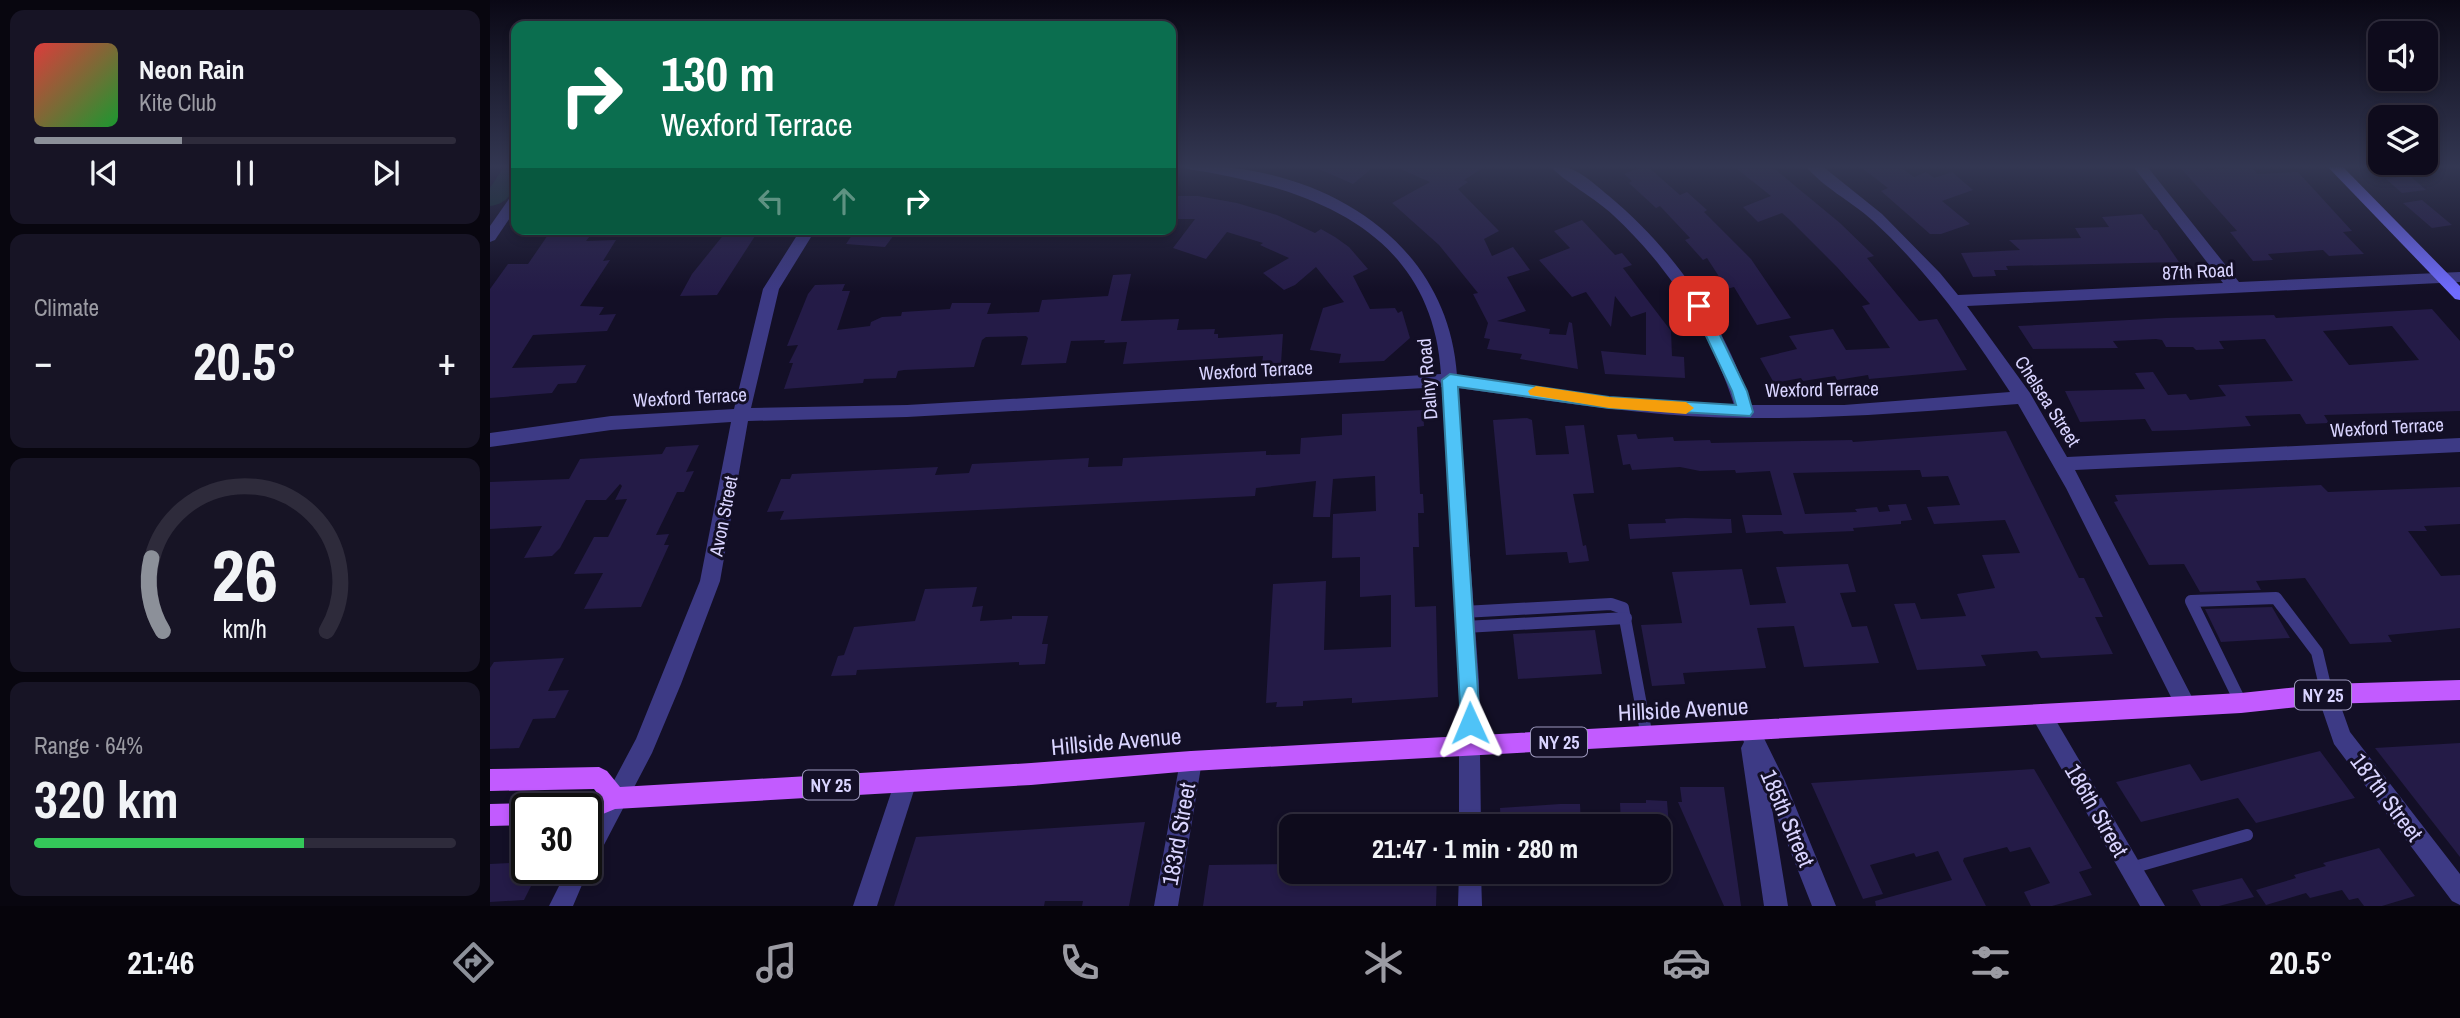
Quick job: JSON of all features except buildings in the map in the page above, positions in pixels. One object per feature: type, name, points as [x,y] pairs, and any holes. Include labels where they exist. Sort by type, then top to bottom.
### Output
[{"type":"main road","name":"Hillside Avenue","points":[[602,803],[615,798],[1191,761],[2242,703],[2327,694],[2460,690]]},
{"type":"main road","points":[[490,780],[598,778],[615,798]]},
{"type":"main road","points":[[490,815],[511,814]]},
{"type":"street","name":"Dalny Road","points":[[1334,207],[1390,242],[1429,289],[1446,338],[1471,747],[1470,814]]},
{"type":"street","points":[[1612,207],[1645,240],[1699,306],[1740,391],[1745,412]]},
{"type":"street","name":"Chelsea Street","points":[[1864,207],[1896,236],[1954,301],[2024,397],[2064,464],[2186,706]]},
{"type":"street","points":[[2172,207],[2235,288]]},
{"type":"street","points":[[2375,207],[2460,295]]},
{"type":"street","points":[[490,237],[497,218]]},
{"type":"street","name":"Avon Street","points":[[602,824],[644,746],[710,581],[741,415],[771,289],[804,235]]},
{"type":"street","name":"87th Road","points":[[1954,301],[2460,277]]},
{"type":"street","name":"Wexford Terrace","points":[[490,440],[611,423],[741,415],[907,411],[1450,380],[1609,402],[1745,412],[1857,410],[2024,397]]},
{"type":"street","name":"Wexford Terrace","points":[[2064,464],[2460,445]]},
{"type":"street","name":"187th Street","points":[[2327,694],[2341,737],[2460,893]]},
{"type":"street","name":"186th Street","points":[[2041,714],[2153,906]]},
{"type":"street","points":[[1750,731],[1776,906]]},
{"type":"street","name":"185th Street","points":[[1750,731],[1777,789],[1824,906]]},
{"type":"street","name":"183rd Street","points":[[1166,906],[1191,761]]},
{"type":"street","points":[[865,906],[906,781]]},
{"type":"street","points":[[561,906],[572,884]]},
{"type":"street","points":[[1470,884],[1470,906]]},
{"type":"lane","points":[[2242,703],[2191,601],[2276,598],[2317,652],[2327,694]]},
{"type":"lane","points":[[1464,619],[1626,618],[1647,737]]},
{"type":"lane","points":[[2131,867],[2247,835]]},
{"type":"slow traffic","points":[[1536,391],[1609,402],[1686,408]]},
{"type":"route","points":[[1470,723],[1450,380],[1609,402],[1745,412],[1740,391],[1699,306]]}]
